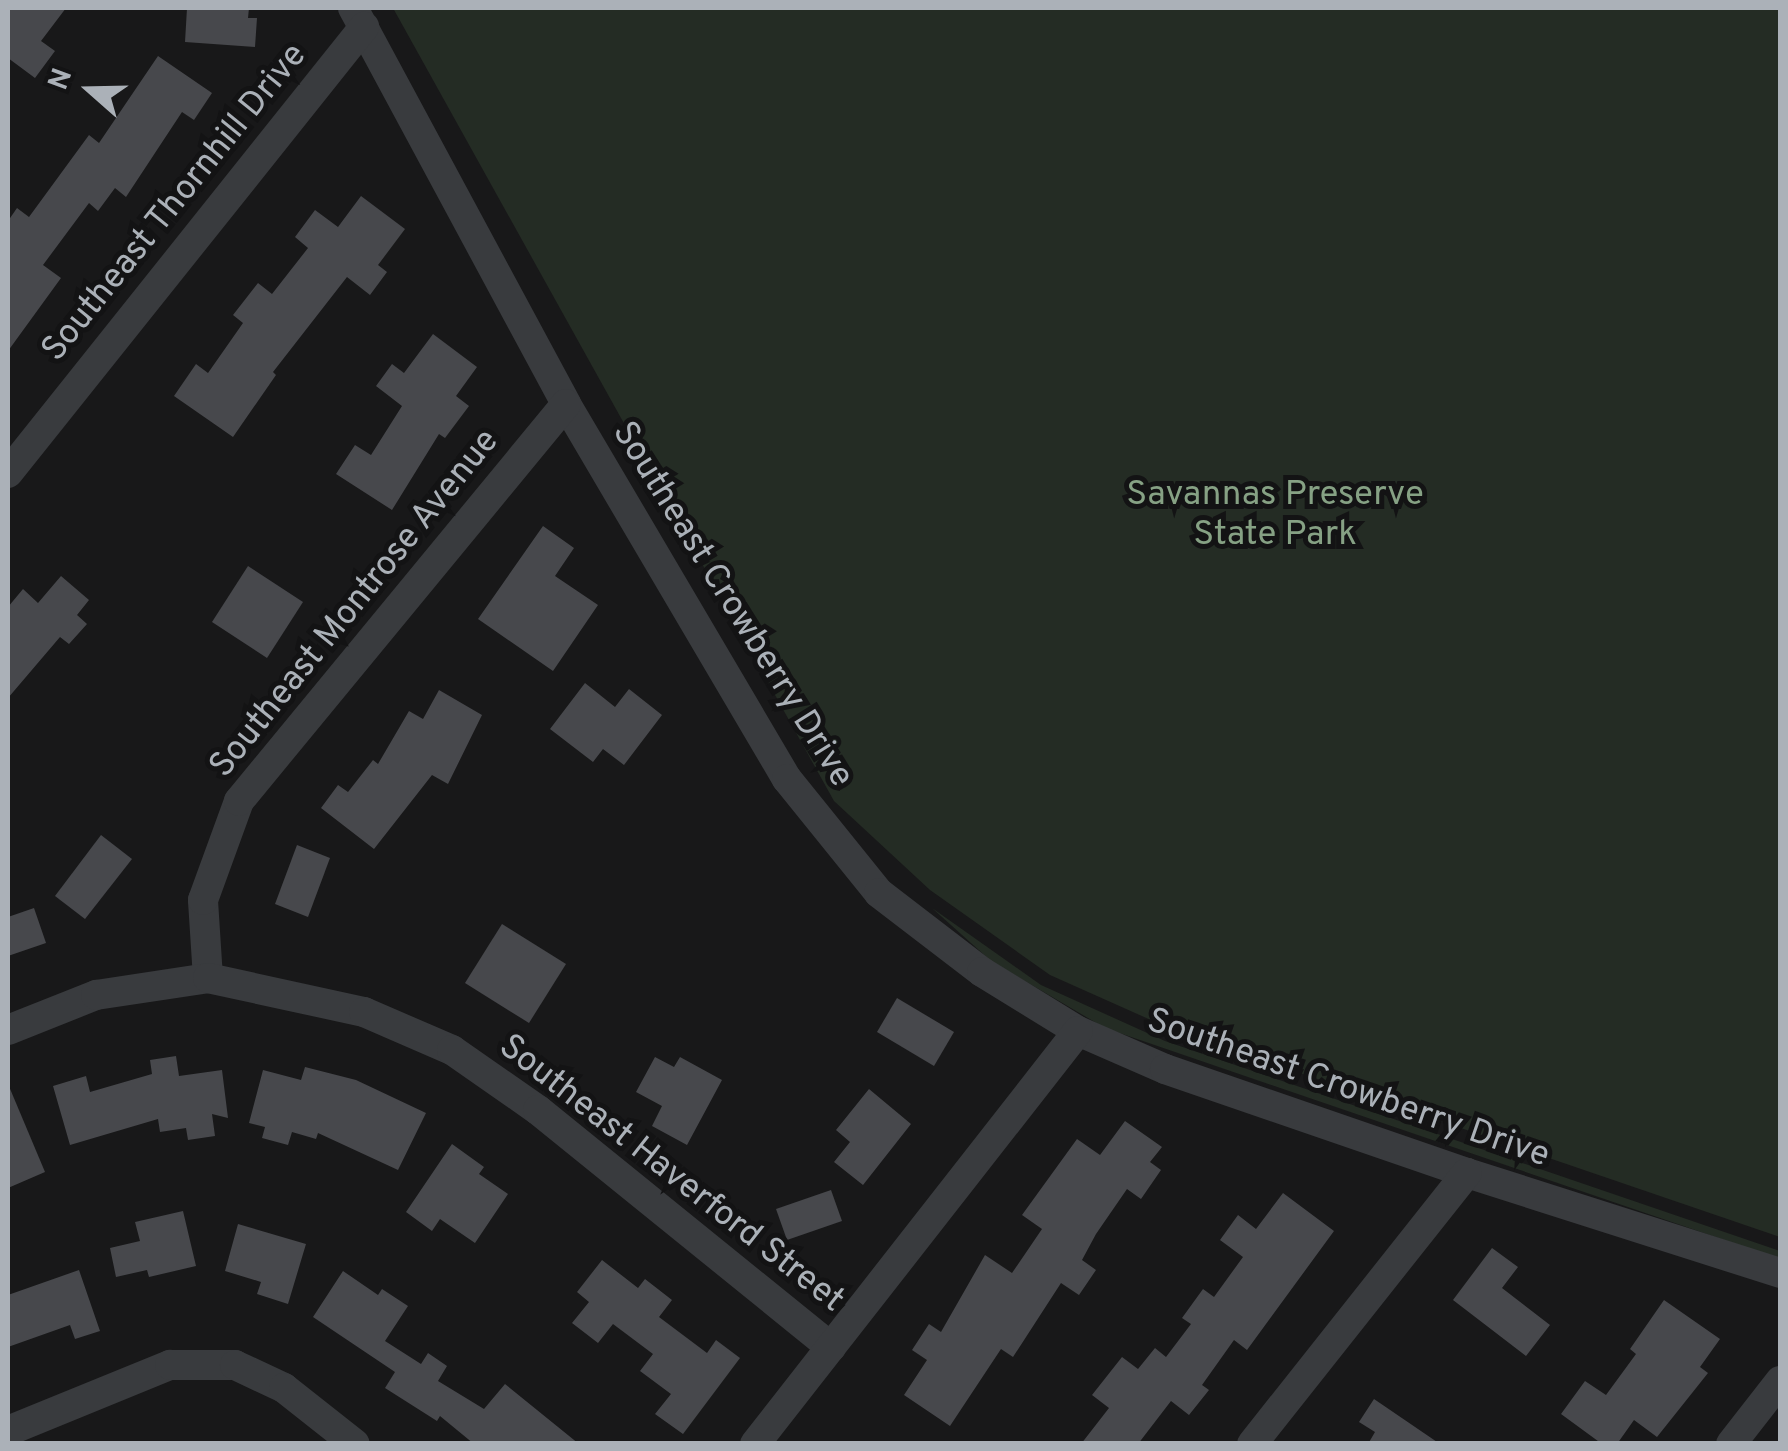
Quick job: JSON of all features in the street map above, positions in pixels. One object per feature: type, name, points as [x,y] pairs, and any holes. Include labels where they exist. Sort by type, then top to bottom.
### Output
[{"type":"street","name":"Southeast Crowberry Drive","points":[[358,17],[566,404],[787,779],[880,894],[982,972],[1078,1031],[1165,1070],[1467,1173],[1780,1273]]},
{"type":"street","name":"Southeast Thornhill Drive","points":[[8,473],[358,17]]},
{"type":"street","name":"Southeast Montrose Avenue","points":[[208,978],[203,900],[239,802],[566,404]]},
{"type":"street","name":"Southeast Haverford Street","points":[[8,1030],[96,995],[208,978],[364,1012],[452,1050],[538,1110],[831,1347]]},
{"type":"street","points":[[755,1444],[1078,1031]]},
{"type":"street","points":[[1252,1444],[1467,1173]]},
{"type":"street","points":[[8,1430],[170,1365],[235,1366],[284,1388],[354,1444]]},
{"type":"street","points":[[1730,1444],[1780,1380]]},
{"type":"green space","name":"Savannas Preserve State Park","points":[[393,8],[1780,8],[1780,1237],[1171,1029],[1050,975],[930,890],[834,801]]},
{"type":"green space","points":[[932,908],[1041,985],[1165,1041],[1780,1251],[1780,1259],[1105,1028],[991,961]]},
{"type":"building","points":[[8,8],[66,8],[41,41],[55,51],[35,78],[8,58]]},
{"type":"building","points":[[187,8],[249,8],[248,18],[257,18],[255,47],[185,42]]},
{"type":"building","points":[[158,56],[212,93],[194,120],[182,112],[126,197],[115,188],[98,211],[89,203],[43,265],[61,278],[8,351],[8,221],[17,208],[29,217],[89,135],[99,143]]},
{"type":"building","points":[[361,196],[405,229],[378,265],[387,272],[370,295],[347,277],[273,372],[276,375],[233,437],[174,396],[196,364],[208,373],[243,323],[233,315],[258,283],[272,294],[308,248],[295,237],[315,210],[338,227]]},
{"type":"building","points":[[433,334],[477,367],[456,396],[469,406],[445,438],[439,434],[392,510],[336,474],[355,445],[371,455],[402,406],[376,386],[392,364],[404,373]]},
{"type":"building","points":[[543,526],[574,548],[555,576],[598,605],[553,671],[478,619]]},
{"type":"building","points":[[248,566],[303,602],[267,658],[212,622]]},
{"type":"building","points":[[61,576],[89,600],[77,615],[87,624],[69,644],[60,637],[8,698],[8,607],[23,589],[38,603]]},
{"type":"building","points":[[585,683],[615,707],[629,689],[662,715],[624,765],[603,749],[593,762],[550,729]]},
{"type":"building","points":[[439,690],[482,715],[448,784],[432,775],[374,849],[321,808],[338,785],[348,792],[373,760],[378,764],[409,711],[423,719]]},
{"type":"building","points":[[101,835],[132,859],[85,919],[55,896]]},
{"type":"building","points":[[297,845],[330,858],[308,917],[275,904]]},
{"type":"building","points":[[34,908],[46,943],[8,956],[8,917]]},
{"type":"building","points":[[502,924],[566,964],[529,1023],[465,983]]},
{"type":"building","points":[[897,998],[954,1032],[934,1066],[877,1032]]},
{"type":"building","points":[[176,1056],[179,1076],[222,1070],[228,1118],[212,1114],[215,1136],[188,1140],[186,1128],[160,1132],[158,1119],[70,1145],[53,1086],[86,1076],[90,1092],[152,1074],[150,1060]]},
{"type":"building","points":[[655,1057],[674,1067],[680,1057],[722,1080],[687,1145],[652,1126],[662,1106],[636,1092]]},
{"type":"building","points":[[305,1067],[356,1080],[426,1113],[398,1170],[318,1133],[316,1139],[292,1132],[288,1145],[262,1138],[265,1127],[249,1123],[263,1070],[301,1080]]},
{"type":"building","points":[[8,1084],[45,1172],[8,1188]]},
{"type":"building","points":[[869,1089],[911,1124],[863,1185],[834,1162],[850,1142],[836,1130]]},
{"type":"building","points":[[1125,1121],[1162,1147],[1150,1162],[1161,1170],[1141,1199],[1127,1189],[1096,1234],[1082,1260],[1096,1270],[1079,1295],[1061,1283],[1013,1357],[1001,1349],[950,1426],[904,1395],[927,1360],[912,1350],[929,1324],[941,1332],[985,1255],[1012,1273],[1042,1229],[1022,1215],[1077,1139],[1100,1155]]},
{"type":"building","points":[[452,1144],[484,1167],[479,1174],[508,1194],[475,1243],[440,1219],[432,1231],[406,1212]]},
{"type":"building","points":[[831,1190],[842,1221],[787,1240],[776,1209]]},
{"type":"building","points":[[1283,1193],[1334,1231],[1247,1350],[1234,1340],[1202,1385],[1209,1390],[1189,1415],[1171,1401],[1138,1444],[1081,1444],[1109,1408],[1092,1395],[1122,1357],[1138,1369],[1155,1348],[1166,1357],[1191,1324],[1182,1318],[1203,1289],[1214,1297],[1243,1257],[1220,1240],[1238,1215],[1256,1229]]},
{"type":"building","points":[[183,1211],[196,1266],[149,1277],[147,1270],[116,1277],[110,1248],[140,1241],[135,1222]]},
{"type":"building","points":[[238,1224],[306,1244],[288,1304],[257,1294],[261,1282],[225,1271]]},
{"type":"building","points":[[1492,1248],[1518,1267],[1502,1288],[1550,1325],[1526,1356],[1453,1300]]},
{"type":"building","points":[[602,1260],[638,1288],[645,1279],[672,1300],[659,1317],[707,1353],[716,1340],[740,1358],[683,1434],[655,1414],[671,1394],[640,1371],[653,1354],[613,1324],[598,1343],[572,1323],[589,1302],[577,1292]]},
{"type":"building","points":[[79,1270],[100,1331],[75,1339],[70,1325],[8,1347],[8,1295]]},
{"type":"building","points":[[343,1271],[378,1295],[382,1289],[408,1306],[385,1341],[421,1364],[428,1353],[447,1366],[438,1381],[484,1409],[505,1384],[579,1444],[474,1444],[440,1416],[437,1421],[385,1388],[395,1372],[313,1317]]},
{"type":"building","points":[[1664,1300],[1720,1339],[1700,1367],[1708,1373],[1657,1437],[1634,1420],[1617,1444],[1602,1444],[1561,1414],[1585,1381],[1606,1395],[1636,1354],[1630,1349]]},
{"type":"building","points":[[1374,1399],[1440,1444],[1368,1444],[1375,1432],[1359,1422]]}]
